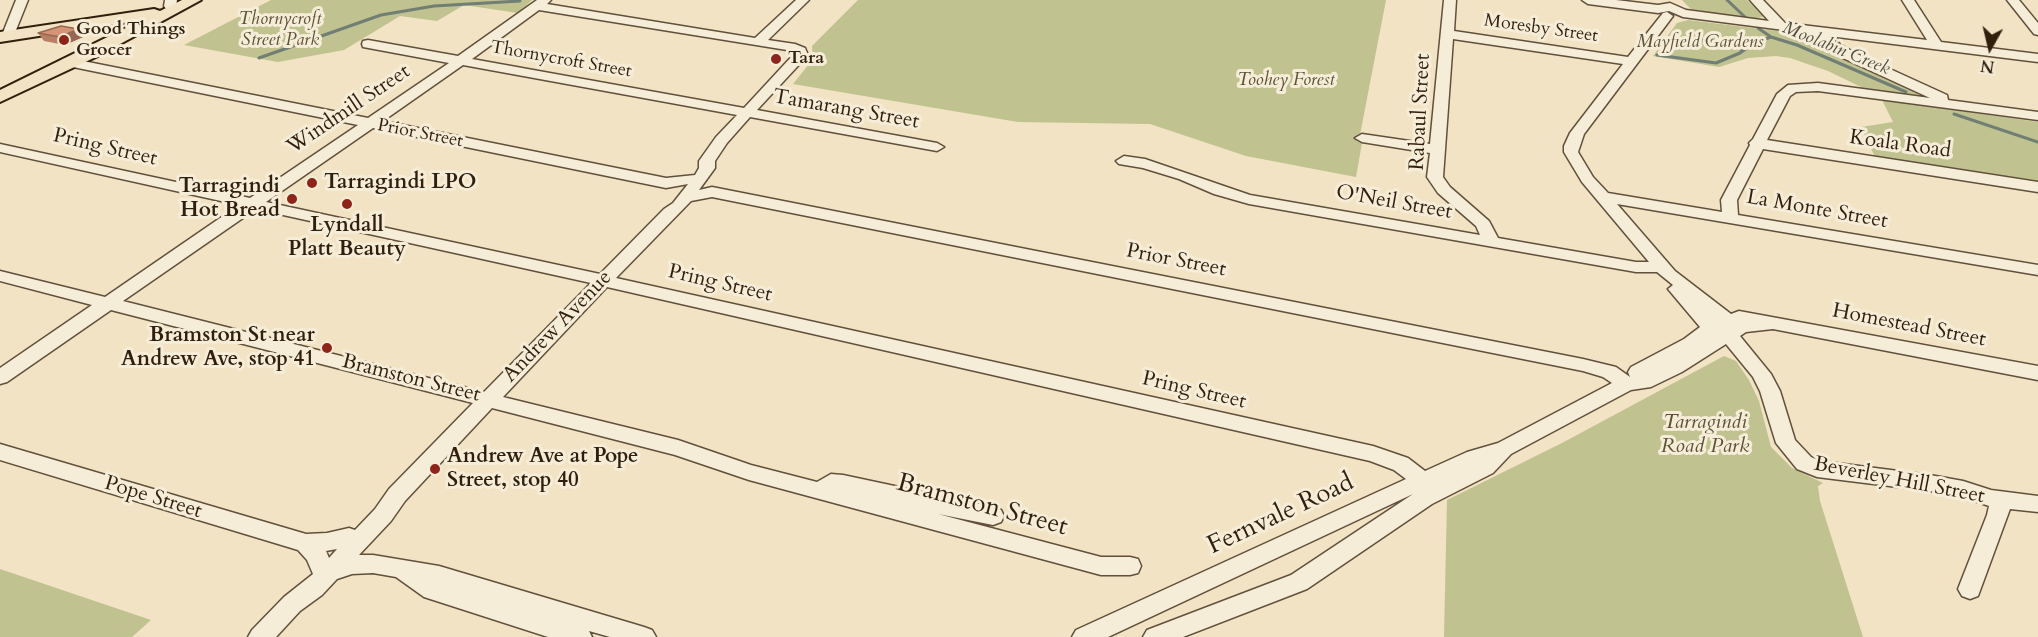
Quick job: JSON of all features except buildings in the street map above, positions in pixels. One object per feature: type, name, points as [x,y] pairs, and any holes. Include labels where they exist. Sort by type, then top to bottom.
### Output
[{"type":"main road","points":[[4,36],[179,4]]},
{"type":"main road","points":[[4,36],[116,26],[179,4]]},
{"type":"main road","points":[[0,97],[109,44],[179,4]]},
{"type":"main road","points":[[68,63],[116,26]]},
{"type":"street","points":[[4,36],[22,0]]},
{"type":"street","points":[[576,12],[594,0]]},
{"type":"street","points":[[541,3],[576,12],[758,42],[803,0]]},
{"type":"street","name":"Rabaul Street","points":[[1450,0],[1434,170],[1439,184],[1483,224],[1492,242]]},
{"type":"street","points":[[1588,0],[2038,58]]},
{"type":"street","points":[[1756,0],[1781,26]]},
{"type":"street","points":[[1908,0],[1936,45]]},
{"type":"street","points":[[2013,0],[2038,31]]},
{"type":"street","name":"Windmill Street","points":[[0,377],[541,3]]},
{"type":"street","name":"Beverley Hill Street","points":[[1671,9],[1577,133],[1571,146],[1574,160],[1602,197],[1666,272],[1672,283],[1722,328],[1766,382],[1786,443],[1804,463],[1817,470],[1953,487],[2000,500],[2038,504]]},
{"type":"street","points":[[1819,31],[1824,39],[1844,53],[1939,96],[1947,104]]},
{"type":"street","name":"Moresby Street","points":[[1446,34],[1611,57],[1631,62]]},
{"type":"street","name":"Andrew Avenue","points":[[260,637],[292,604],[314,588],[325,570],[354,539],[683,196],[701,184],[707,161],[722,140],[800,57],[800,51],[758,42]]},
{"type":"street","name":"Thornycroft Street","points":[[368,44],[747,113]]},
{"type":"street","name":"Prior Street","points":[[68,63],[666,183],[701,184],[1583,365],[1609,372],[1627,384]]},
{"type":"street","points":[[1730,218],[1729,200],[1756,143],[1787,91],[1800,87],[1818,87],[2038,116]]},
{"type":"street","name":"Tamarang Street","points":[[747,113],[937,147]]},
{"type":"street","points":[[1362,138],[1437,150]]},
{"type":"street","name":"Koala Road","points":[[1756,143],[2038,187]]},
{"type":"street","name":"Pring Street","points":[[0,148],[603,280],[1373,454],[1401,464],[1424,481]]},
{"type":"street","name":"O'Neil Street","points":[[1124,161],[1145,164],[1184,176],[1233,195],[1666,272]]},
{"type":"street","name":"Prior Street","points":[[666,183],[683,196]]},
{"type":"street","name":"La Monte Street","points":[[1602,197],[2034,271]]},
{"type":"street","name":"Bramston Street","points":[[0,276],[678,448],[748,472],[1101,566],[1130,566]]},
{"type":"street","name":"Homestead Street","points":[[1722,328],[1771,324],[2038,373]]},
{"type":"street","name":"Fernvale Road","points":[[1084,637],[1474,457],[1504,449],[1627,384],[1644,382],[1675,367],[1722,328]]},
{"type":"street","name":"Fernvale Road","points":[[1155,637],[1299,582],[1424,498],[1486,467],[1504,449]]},
{"type":"street","name":"Pope Street","points":[[0,452],[306,543],[354,539]]},
{"type":"street","name":"Bramston Street","points":[[820,491],[831,482],[843,483],[993,516]]},
{"type":"street","points":[[1970,589],[2000,507],[2000,500]]},
{"type":"street","points":[[354,539],[373,564]]},
{"type":"street","points":[[306,543],[325,570],[373,564],[439,575],[644,637]]},
{"type":"street","points":[[401,570],[432,590],[580,637]]},
{"type":"green space","name":"Thornycroft Street Park","points":[[271,0],[532,0],[518,13],[464,5],[437,21],[400,16],[344,50],[278,62],[184,45]]},
{"type":"green space","name":"Toohey Forest","points":[[858,0],[1386,0],[1359,140],[1362,143],[1356,177],[1246,156],[1150,124],[1018,122],[793,84],[813,59],[812,46]]},
{"type":"green space","points":[[1682,0],[1747,0],[1764,16],[1754,20],[1691,9]]},
{"type":"green space","name":"Mayfield Gardens","points":[[1688,20],[1810,35],[1840,56],[1933,98],[1865,89],[1828,71],[1790,58],[1776,56],[1748,58],[1719,67],[1653,56],[1677,23]]},
{"type":"green space","points":[[1882,100],[2038,122],[2038,182],[1875,157],[1861,127],[1893,122]]},
{"type":"green space","name":"Tarragindi Road Park","points":[[1724,356],[1736,361],[1749,380],[1759,401],[1771,447],[1792,468],[1823,483],[1818,486],[1820,501],[1863,637],[1444,637],[1447,500],[1562,443]]},
{"type":"green space","points":[[0,569],[151,620],[132,637],[0,637]]},
{"type":"waterway","name":"Moolabin Creek","points":[[1727,0],[1746,18]]},
{"type":"waterway","points":[[259,58],[381,15],[434,6],[520,1]]},
{"type":"waterway","name":"Moolabin Creek","points":[[1758,28],[1771,37]]},
{"type":"waterway","points":[[1657,55],[1716,63],[1740,53],[1754,43],[1771,37]]},
{"type":"waterway","name":"Moolabin Creek","points":[[1771,37],[1797,45],[1906,92]]},
{"type":"waterway","points":[[1670,39],[1711,40],[1744,50]]},
{"type":"waterway","name":"Moolabin Creek","points":[[1954,114],[2038,142]]},
{"type":"place","name":"Good Things Grocer","points":[[64,40]]},
{"type":"place","name":"Tara","points":[[776,59]]},
{"type":"place","name":"Tarragindi LPO","points":[[312,183]]},
{"type":"place","name":"Tarragindi Hot Bread","points":[[292,199]]},
{"type":"place","name":"Lyndall Platt Beauty","points":[[347,204]]},
{"type":"place","name":"Bramston St near Andrew Ave, stop 41","points":[[327,348]]},
{"type":"place","name":"Andrew Ave at Pope Street, stop 40","points":[[435,469]]}]
